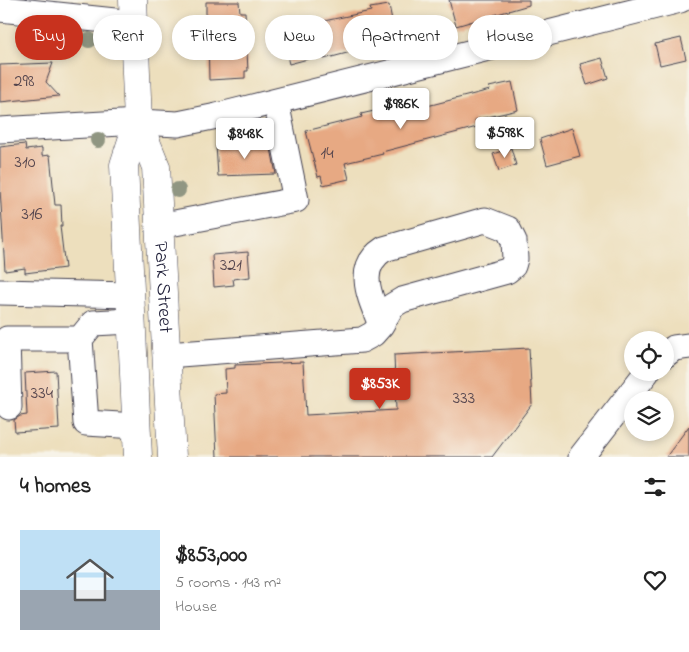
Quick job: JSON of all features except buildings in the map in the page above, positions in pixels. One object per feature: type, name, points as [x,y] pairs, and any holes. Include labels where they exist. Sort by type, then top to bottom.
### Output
[{"type":"main road","name":"Park Street","points":[[133,12],[138,122],[156,167],[172,457]]},
{"type":"main road","name":"Park Street","points":[[138,122],[124,165],[138,457]]},
{"type":"street","points":[[0,130],[138,122],[178,124],[276,102],[680,0]]},
{"type":"street","points":[[0,9],[40,7],[133,12]]},
{"type":"street","points":[[159,226],[296,200],[276,102]]},
{"type":"street","points":[[166,354],[362,340],[373,334],[381,325],[392,306],[402,300],[507,271],[515,259],[514,241],[508,229],[485,220],[384,249],[376,254],[368,268],[367,278],[369,294],[381,325]]},
{"type":"street","points":[[0,292],[130,308]]},
{"type":"street","points":[[130,308],[93,323],[80,339],[86,423],[136,426]]},
{"type":"street","points":[[9,407],[7,339],[80,339]]},
{"type":"street","points":[[674,348],[689,346]]},
{"type":"street","points":[[582,457],[640,381]]}]
